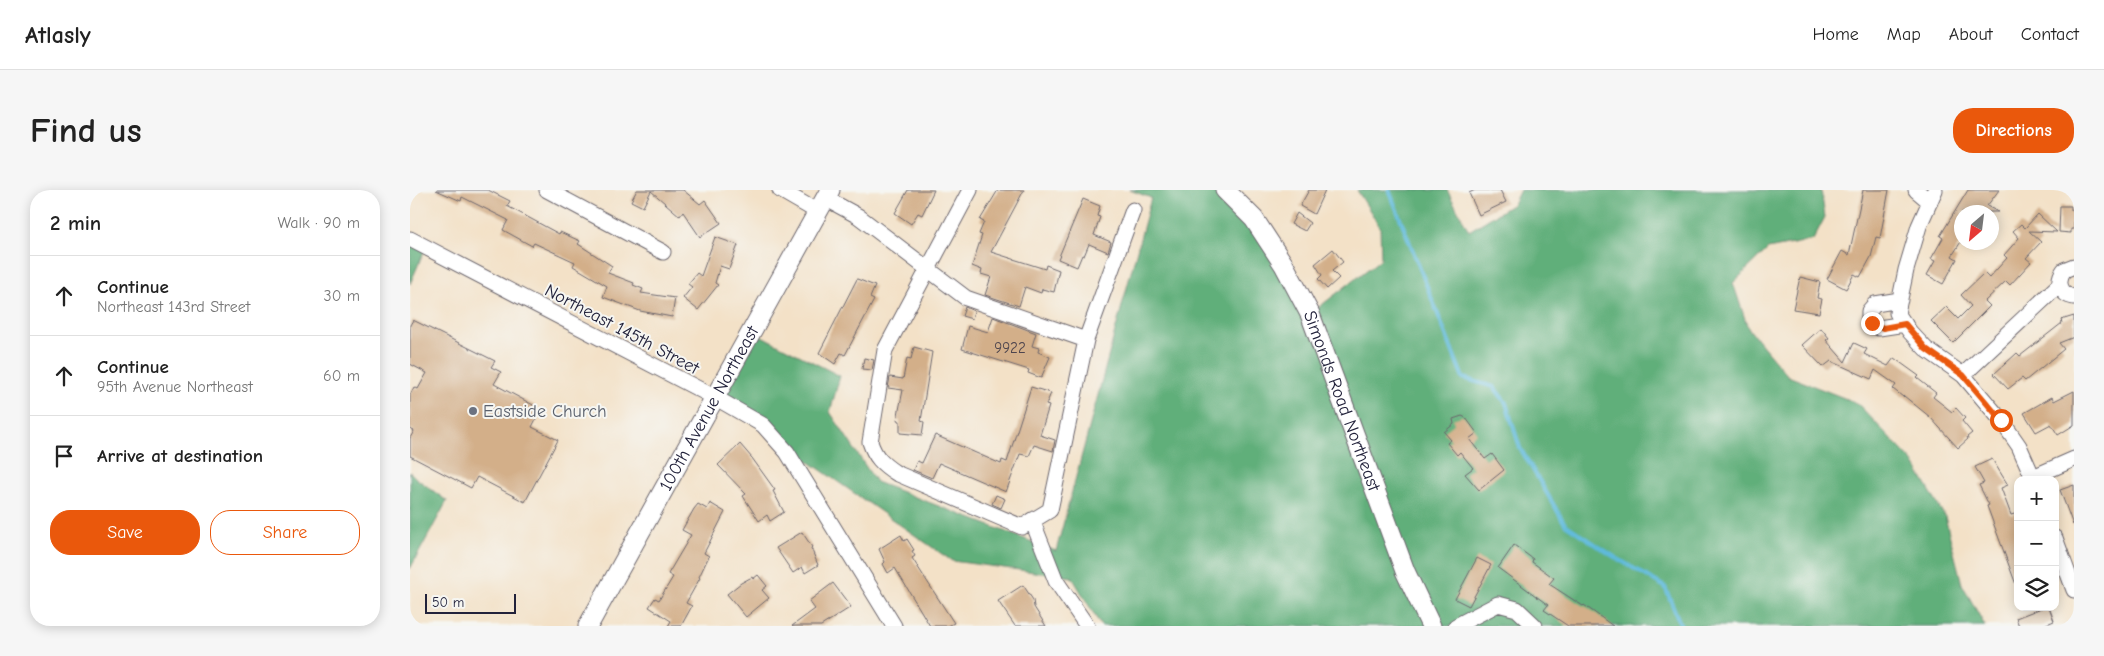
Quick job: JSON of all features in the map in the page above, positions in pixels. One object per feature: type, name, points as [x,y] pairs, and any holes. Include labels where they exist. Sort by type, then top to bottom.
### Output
[{"type":"main road","name":"Simonds Road Northeast","points":[[1225,190],[1254,219],[1284,264],[1310,314],[1405,571],[1431,626]]},
{"type":"main road","name":"100th Avenue Northeast","points":[[588,626],[824,200]]},
{"type":"street","points":[[547,190],[664,252]]},
{"type":"street","points":[[780,190],[824,200],[858,216],[966,298],[1086,340]]},
{"type":"street","points":[[970,190],[885,350],[870,442],[874,454],[882,463],[896,473],[1022,527],[1050,510],[1086,340],[1133,210]]},
{"type":"street","points":[[1916,190],[1932,196],[1919,226],[1897,313],[1926,349],[1963,375],[2001,420],[2019,446],[2032,476]]},
{"type":"street","name":"Northeast 145th Street","points":[[410,239],[716,398],[763,425],[781,445],[888,624]]},
{"type":"street","points":[[2074,266],[2064,270],[2061,274],[2060,285],[2065,294],[2074,297]]},
{"type":"street","points":[[1963,375],[2052,290],[2060,285]]},
{"type":"street","points":[[1900,300],[1874,304],[1869,311],[1869,320],[1878,328],[1905,324]]},
{"type":"street","points":[[2037,476],[2074,459]]},
{"type":"street","points":[[1032,520],[1056,581],[1087,626]]},
{"type":"street","points":[[2059,549],[2074,590]]},
{"type":"street","points":[[1456,626],[1498,604],[1517,609],[1535,626]]},
{"type":"green space","points":[[1130,190],[1225,190],[1310,314],[1381,259],[1380,227],[1357,190],[1447,190],[1469,231],[1513,204],[1520,190],[1821,190],[1825,217],[1813,240],[1768,249],[1733,283],[1748,328],[1788,376],[1857,403],[1913,462],[1945,517],[1962,584],[1985,626],[1101,626],[1072,577],[952,561],[717,398],[752,331],[840,376],[830,412],[876,482],[1056,551],[1151,198]]},
{"type":"green space","points":[[410,239],[426,247],[410,284]]},
{"type":"green space","points":[[410,472],[447,501],[410,569]]},
{"type":"building","points":[[436,190],[488,190],[510,201],[507,206],[559,234],[560,232],[580,241],[578,244],[612,266],[608,273],[634,283],[633,285],[643,289],[641,293],[675,298],[672,317],[640,311],[603,297],[607,286],[573,266],[575,262],[534,243],[532,246],[503,230],[508,220],[462,197],[461,201]]},
{"type":"building","points":[[637,190],[683,190],[700,204],[705,200],[721,223],[700,237],[683,212],[680,216],[651,191],[643,207],[631,201]]},
{"type":"building","points":[[908,190],[934,190],[922,215],[918,213],[911,224],[895,213]]},
{"type":"building","points":[[998,190],[1024,190],[991,252],[1045,269],[1046,265],[1059,270],[1054,292],[1042,289],[1041,293],[1025,287],[1019,306],[985,295],[991,277],[981,274],[982,270],[972,266],[982,235],[979,234],[984,222],[980,220]]},
{"type":"building","points":[[1309,190],[1325,190],[1314,214],[1300,206]]},
{"type":"building","points":[[1475,190],[1500,190],[1506,202],[1479,215],[1469,193]]},
{"type":"building","points":[[1863,190],[1889,190],[1880,238],[1876,237],[1871,257],[1860,277],[1854,274],[1846,289],[1827,279],[1842,251],[1849,255]]},
{"type":"building","points":[[1968,190],[1999,190],[1988,205],[1959,205]]},
{"type":"building","points":[[1083,199],[1100,206],[1097,216],[1100,217],[1094,235],[1111,242],[1108,252],[1089,244],[1077,267],[1058,259]]},
{"type":"building","points":[[2060,206],[2071,206],[2071,210],[2074,210],[2074,229],[2071,229],[2071,233],[2059,232]]},
{"type":"building","points":[[1297,213],[1310,223],[1305,231],[1291,224]]},
{"type":"building","points":[[1954,213],[1954,250],[1956,250],[1952,256],[1957,259],[1943,284],[1927,275],[1935,261],[1931,259],[1943,238],[1940,236]]},
{"type":"building","points":[[2038,214],[2057,232],[2029,231],[2041,242],[2026,258],[2031,262],[2010,285],[2006,281],[1985,301],[1990,306],[1953,343],[1931,321],[1946,307],[1958,319],[1971,306],[1961,295],[1984,273],[1989,278],[2007,258],[2004,255],[2019,238],[2013,231],[2021,224],[2025,228]]},
{"type":"building","points":[[715,237],[738,245],[729,269],[720,266],[715,283],[718,285],[698,310],[683,298],[692,287],[688,284],[697,273],[701,276]]},
{"type":"building","points":[[1333,249],[1343,262],[1332,271],[1339,278],[1327,289],[1318,279],[1322,275],[1315,264]]},
{"type":"building","points":[[1800,277],[1820,282],[1817,298],[1822,299],[1819,313],[1793,309]]},
{"type":"building","points":[[857,279],[875,286],[870,298],[874,300],[845,355],[841,353],[835,364],[819,353]]},
{"type":"building","points":[[965,307],[974,311],[972,319],[962,316]]},
{"type":"building","points":[[2074,316],[2074,337],[2059,343],[2064,349],[2025,381],[2022,378],[2008,389],[1994,374],[2017,353],[2020,356],[2062,323],[2061,320]]},
{"type":"building","points":[[993,317],[1036,333],[1032,346],[1039,348],[1038,352],[1050,357],[1041,378],[1028,373],[1029,370],[962,349],[968,326],[988,332]]},
{"type":"building","name":"Eastside Church","points":[[413,320],[495,361],[491,367],[501,372],[494,384],[535,406],[538,415],[532,427],[558,440],[525,502],[477,477],[471,488],[410,456],[410,438],[414,431],[410,429],[410,395],[414,387],[418,389],[427,373],[410,364],[410,325]]},
{"type":"building","points":[[1821,328],[1829,338],[1826,340],[1845,362],[1854,343],[1867,349],[1864,354],[1888,366],[1894,358],[1919,376],[1917,378],[1936,393],[1933,397],[1952,412],[1956,408],[1965,418],[1962,421],[1972,433],[1967,437],[1968,439],[1958,448],[1930,417],[1893,389],[1896,385],[1875,370],[1871,379],[1831,361],[1823,367],[1802,345]]},
{"type":"building","points":[[914,347],[932,352],[921,421],[924,422],[922,435],[900,433],[900,421],[897,420],[903,390],[888,388],[890,377],[903,379],[907,358],[911,359]]},
{"type":"building","points":[[864,358],[874,360],[872,370],[862,369]]},
{"type":"building","points":[[1031,387],[1051,393],[1046,405],[1049,406],[1040,435],[1055,440],[1053,451],[1034,445],[1029,456],[1020,454],[1006,492],[939,463],[932,478],[913,470],[917,461],[922,463],[935,435],[1001,464],[1002,460],[1007,462]]},
{"type":"building","points":[[2074,391],[2074,425],[2058,435],[2051,424],[2036,432],[2024,413],[2052,397],[2054,401]]},
{"type":"building","points":[[1462,416],[1466,418],[1477,433],[1469,439],[1485,459],[1492,454],[1504,470],[1479,490],[1465,474],[1473,468],[1460,452],[1457,455],[1447,443],[1451,440],[1444,432],[1454,424],[1453,419]]},
{"type":"building","points":[[740,444],[775,490],[773,491],[784,512],[770,521],[767,515],[759,521],[743,496],[746,494],[718,465]]},
{"type":"building","points":[[1992,459],[2008,485],[2001,488],[2011,515],[2014,514],[2014,579],[1987,506],[1989,505],[1979,485],[1984,483],[1975,467]]},
{"type":"building","points":[[2074,485],[2074,524],[2073,525],[2060,490]]},
{"type":"building","points":[[996,495],[1005,499],[1001,508],[992,504]]},
{"type":"building","points":[[710,503],[725,512],[704,553],[709,556],[700,578],[686,603],[692,606],[681,626],[668,626],[671,621],[649,607],[655,598],[659,600],[673,577],[668,574],[691,535],[682,530],[694,509],[698,504],[707,509]]},
{"type":"building","points":[[802,532],[812,547],[818,565],[805,573],[802,567],[793,573],[776,548]]},
{"type":"building","points":[[901,535],[904,541],[907,539],[914,550],[912,551],[915,556],[912,558],[954,623],[948,626],[930,626],[895,568],[888,573],[883,564],[885,562],[879,549]]},
{"type":"building","points":[[1514,545],[1533,559],[1532,562],[1554,578],[1549,584],[1584,605],[1613,626],[1568,626],[1544,610],[1548,605],[1498,568]]},
{"type":"building","points":[[1477,558],[1491,565],[1469,606],[1455,599]]},
{"type":"building","points":[[758,575],[767,586],[762,590],[769,598],[746,617],[727,594],[741,583]]},
{"type":"building","points":[[833,583],[851,607],[821,626],[792,626],[815,609],[809,601]]},
{"type":"building","points":[[1023,585],[1046,626],[1015,626],[998,601]]},
{"type":"building","points":[[2034,611],[2050,611],[2054,621],[2042,626],[2019,626],[2016,618]]},
{"type":"waterway","points":[[1389,190],[1463,378],[1494,387],[1506,403],[1520,448],[1565,524],[1665,587],[1681,626]]},
{"type":"place","name":"Eastside Church","points":[[473,411]]},
{"type":"route","points":[[1872,323],[1878,328],[1905,324],[1926,349],[1963,375],[2001,420]]}]
